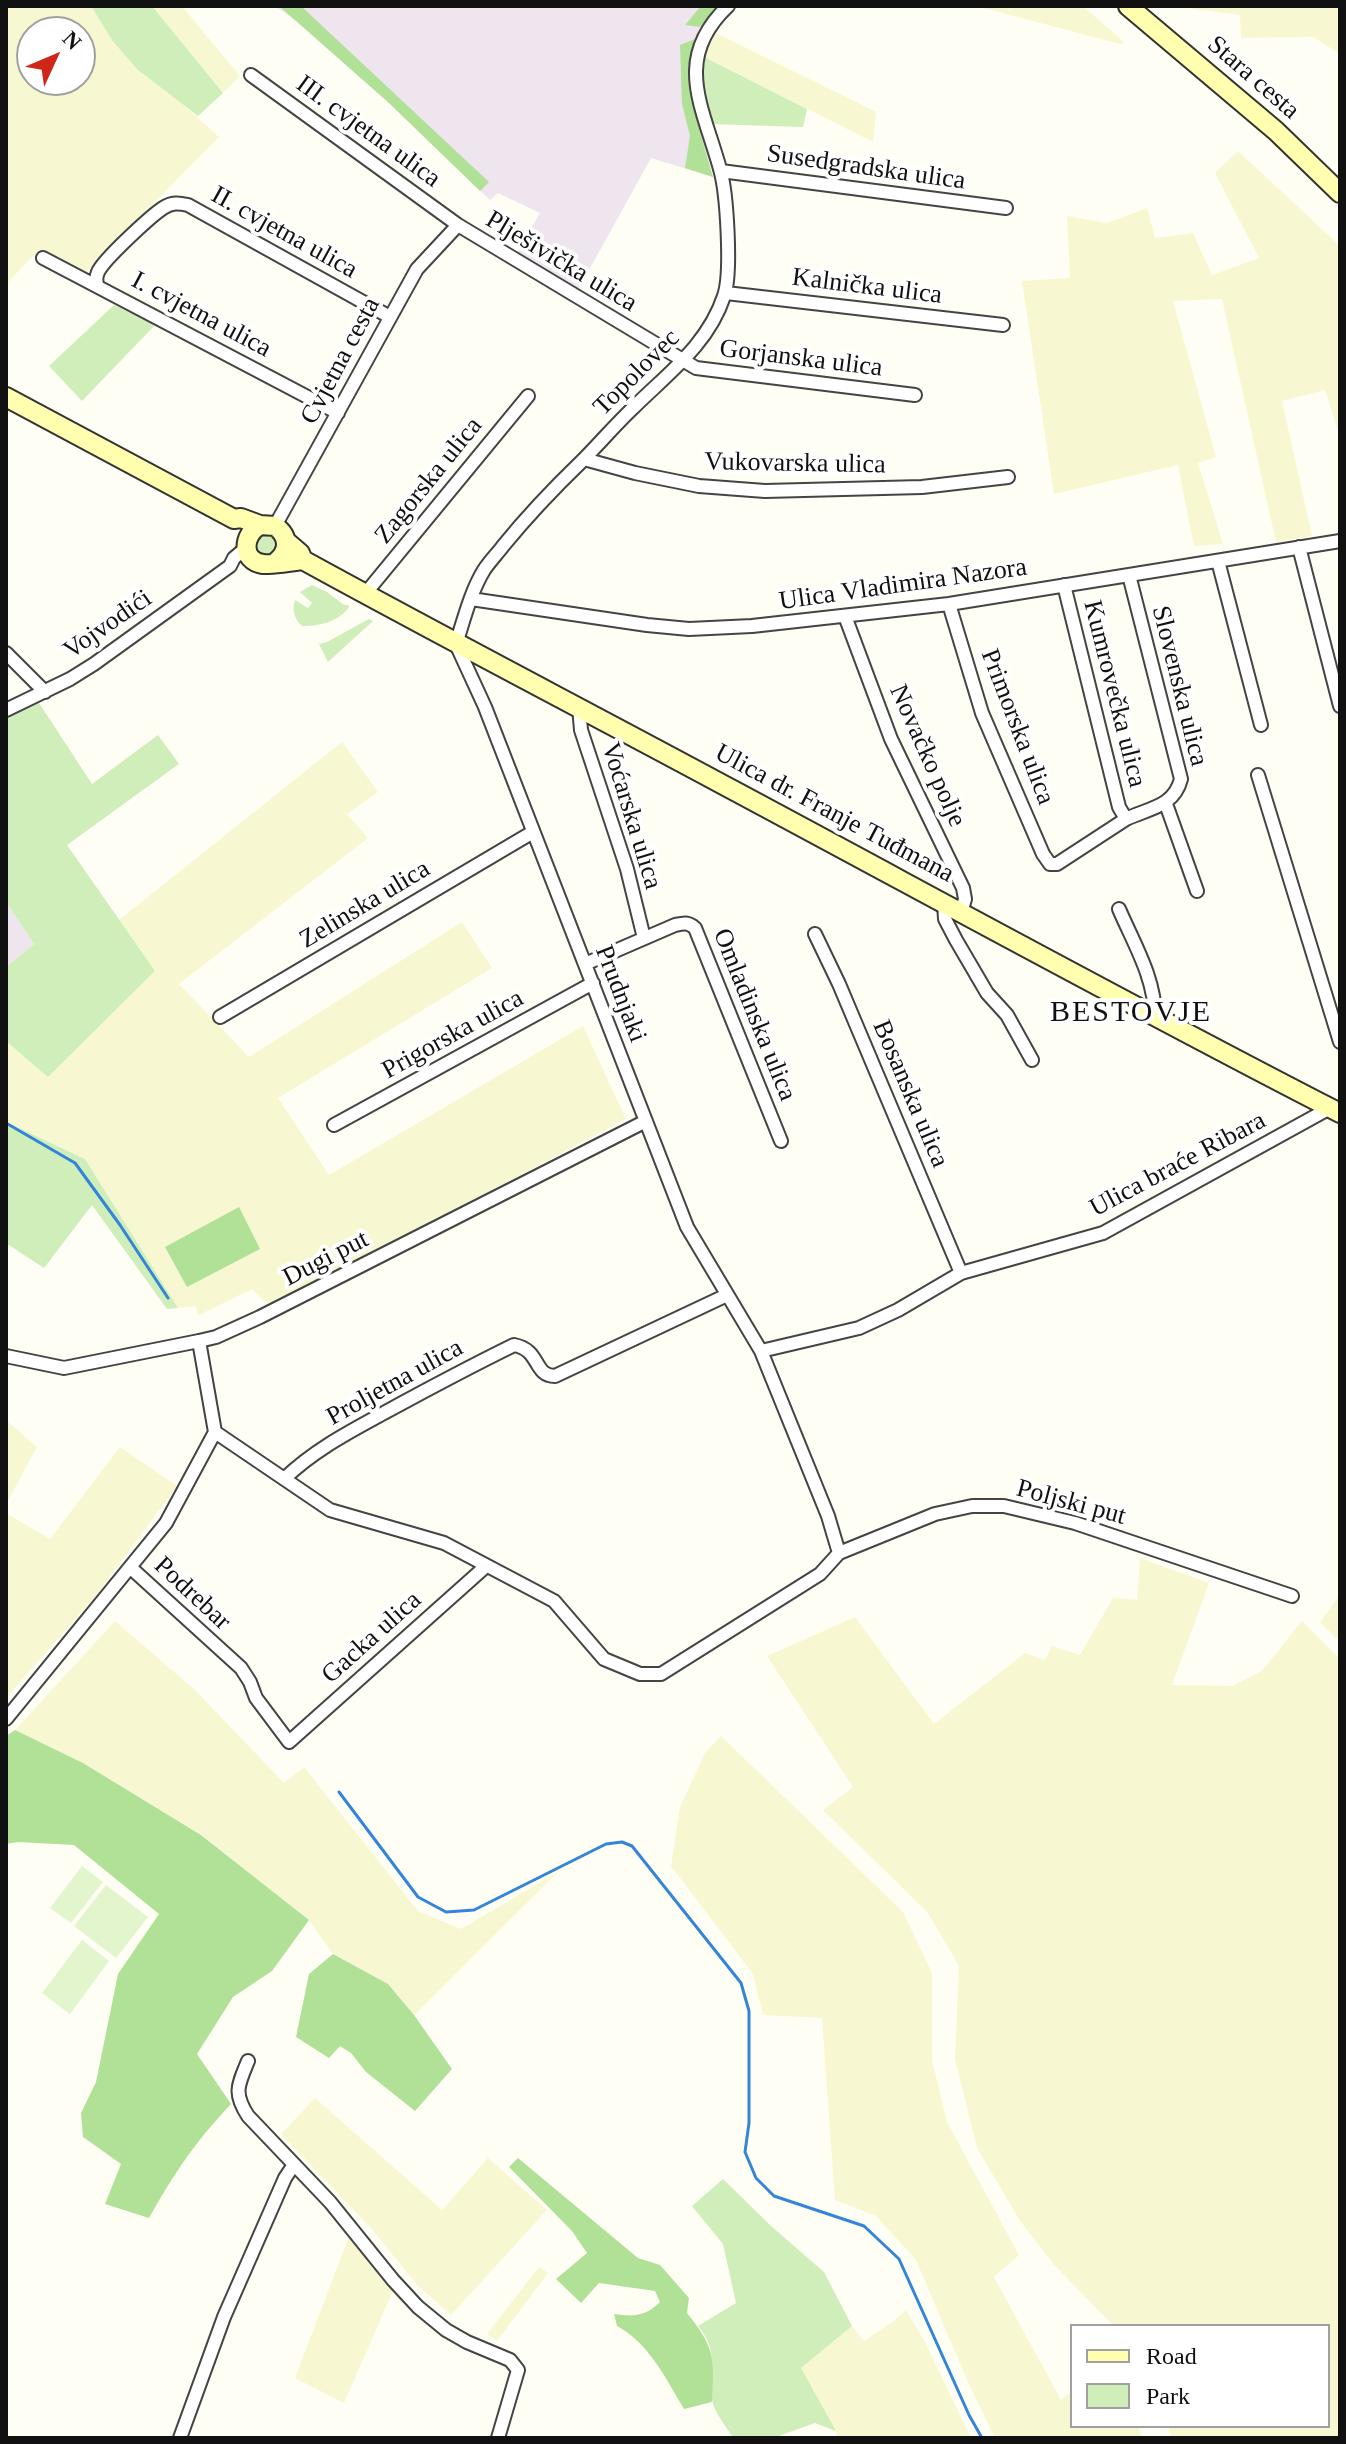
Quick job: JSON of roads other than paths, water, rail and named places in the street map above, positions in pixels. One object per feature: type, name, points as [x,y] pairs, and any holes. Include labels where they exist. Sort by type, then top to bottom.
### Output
[{"type":"main road","name":"Stara cesta","points":[[1128,6],[1276,131],[1340,193]]},
{"type":"main road","points":[[6,397],[234,519],[267,525],[285,535],[285,553],[276,562]]},
{"type":"main road","points":[[234,519],[248,549],[264,565],[303,560]]},
{"type":"main road","points":[[248,549],[249,533],[267,525]]},
{"type":"main road","name":"Ulica dr. Franje Tuđmana","points":[[286,541],[300,553],[303,560],[456,644],[1335,1110]]},
{"type":"street","name":"Topolovec","points":[[456,644],[484,570],[527,516],[683,362],[716,316],[726,293],[728,246],[721,171],[706,126],[695,75],[704,36],[728,6]]},
{"type":"street","name":"III. cvjetna ulica","points":[[251,75],[458,225]]},
{"type":"street","name":"Susedgradska ulica","points":[[721,171],[1006,208]]},
{"type":"street","name":"II. cvjetna ulica","points":[[97,285],[96,275],[120,247],[164,207],[175,203],[188,205],[390,317]]},
{"type":"street","name":"Cvjetna cesta","points":[[267,525],[338,413],[417,269],[458,225]]},
{"type":"street","name":"Plješivička ulica","points":[[458,225],[683,362]]},
{"type":"street","name":"I. cvjetna ulica","points":[[43,258],[338,413]]},
{"type":"street","name":"Kalnička ulica","points":[[726,293],[1003,325]]},
{"type":"street","name":"Gorjanska ulica","points":[[683,362],[696,368],[915,395]]},
{"type":"street","name":"Zagorska ulica","points":[[365,594],[528,396]]},
{"type":"street","name":"Vukovarska ulica","points":[[584,459],[699,486],[765,491],[922,487],[1008,477]]},
{"type":"street","name":"Ulica Vladimira Nazora","points":[[471,599],[647,625],[689,629],[752,626],[949,604],[1340,541]]},
{"type":"street","points":[[1299,547],[1340,706]]},
{"type":"street","name":"Vojvodići","points":[[6,710],[94,664],[230,566],[234,558],[248,549]]},
{"type":"street","points":[[1218,561],[1261,725]]},
{"type":"street","name":"Slovenska ulica","points":[[1129,575],[1181,779],[1172,799],[1166,804]]},
{"type":"street","name":"Kumrovečka ulica","points":[[1050,864],[1057,864],[1126,819],[1119,807],[1064,585]]},
{"type":"street","name":"Primorska ulica","points":[[949,604],[982,713],[1050,864]]},
{"type":"street","name":"Novačko polje","points":[[845,616],[891,739],[963,888],[965,899],[961,913]]},
{"type":"street","name":"Prudnjaki","points":[[456,644],[485,707],[687,1227],[761,1351]]},
{"type":"street","points":[[6,653],[45,692]]},
{"type":"street","name":"Voćarska ulica","points":[[579,707],[581,730],[627,869],[644,938]]},
{"type":"street","points":[[1258,775],[1340,1042]]},
{"type":"street","points":[[1126,819],[1166,804],[1197,891]]},
{"type":"street","name":"Zelinska ulica","points":[[220,1017],[533,832]]},
{"type":"street","points":[[944,903],[945,919],[956,940],[987,993],[1007,1015],[1032,1060]]},
{"type":"street","points":[[1119,909],[1155,997],[1155,1017]]},
{"type":"street","name":"Omladinska ulica","points":[[585,964],[685,922],[695,928],[781,1141]]},
{"type":"street","name":"Bosanska ulica","points":[[815,934],[961,1273]]},
{"type":"street","name":"Prigorska ulica","points":[[334,1125],[593,983]]},
{"type":"street","name":"Ulica braće Ribara","points":[[761,1351],[859,1328],[898,1310],[961,1273],[1103,1233],[1335,1110]]},
{"type":"street","name":"Dugi put","points":[[6,1356],[64,1368],[216,1337],[646,1121]]},
{"type":"street","name":"Proljetna ulica","points":[[284,1479],[301,1462],[332,1442],[514,1345],[524,1346],[542,1372],[548,1377],[555,1376],[727,1295]]},
{"type":"street","points":[[199,1341],[215,1432],[330,1510],[444,1543],[554,1601],[604,1659],[653,1676],[661,1674],[820,1574],[839,1553],[828,1516],[761,1351]]},
{"type":"street","name":"Podrebar","points":[[215,1432],[166,1523],[131,1568],[241,1668],[256,1698],[289,1742]]},
{"type":"street","name":"Poljski put","points":[[839,1553],[935,1514],[972,1506],[1004,1506],[1075,1523],[1292,1596]]},
{"type":"street","name":"Gacka ulica","points":[[289,1742],[485,1567]]},
{"type":"street","points":[[6,1719],[131,1568]]},
{"type":"street","points":[[248,2061],[238,2087],[239,2103],[248,2116],[330,2202],[418,2307],[446,2330],[510,2360],[518,2370],[498,2438]]},
{"type":"street","points":[[180,2438],[224,2317],[293,2166]]},
{"type":"waterway","points":[[6,1123],[75,1163],[168,1298]]},
{"type":"waterway","points":[[339,1792],[418,1897],[446,1912],[474,1910],[606,1844],[622,1842],[632,1846],[741,1983],[749,2011],[749,2123],[745,2152],[756,2178],[774,2196],[864,2226],[899,2259],[982,2438]]},
{"type":"district","name":"BESTOVJE","points":[[1131,1013]]}]
